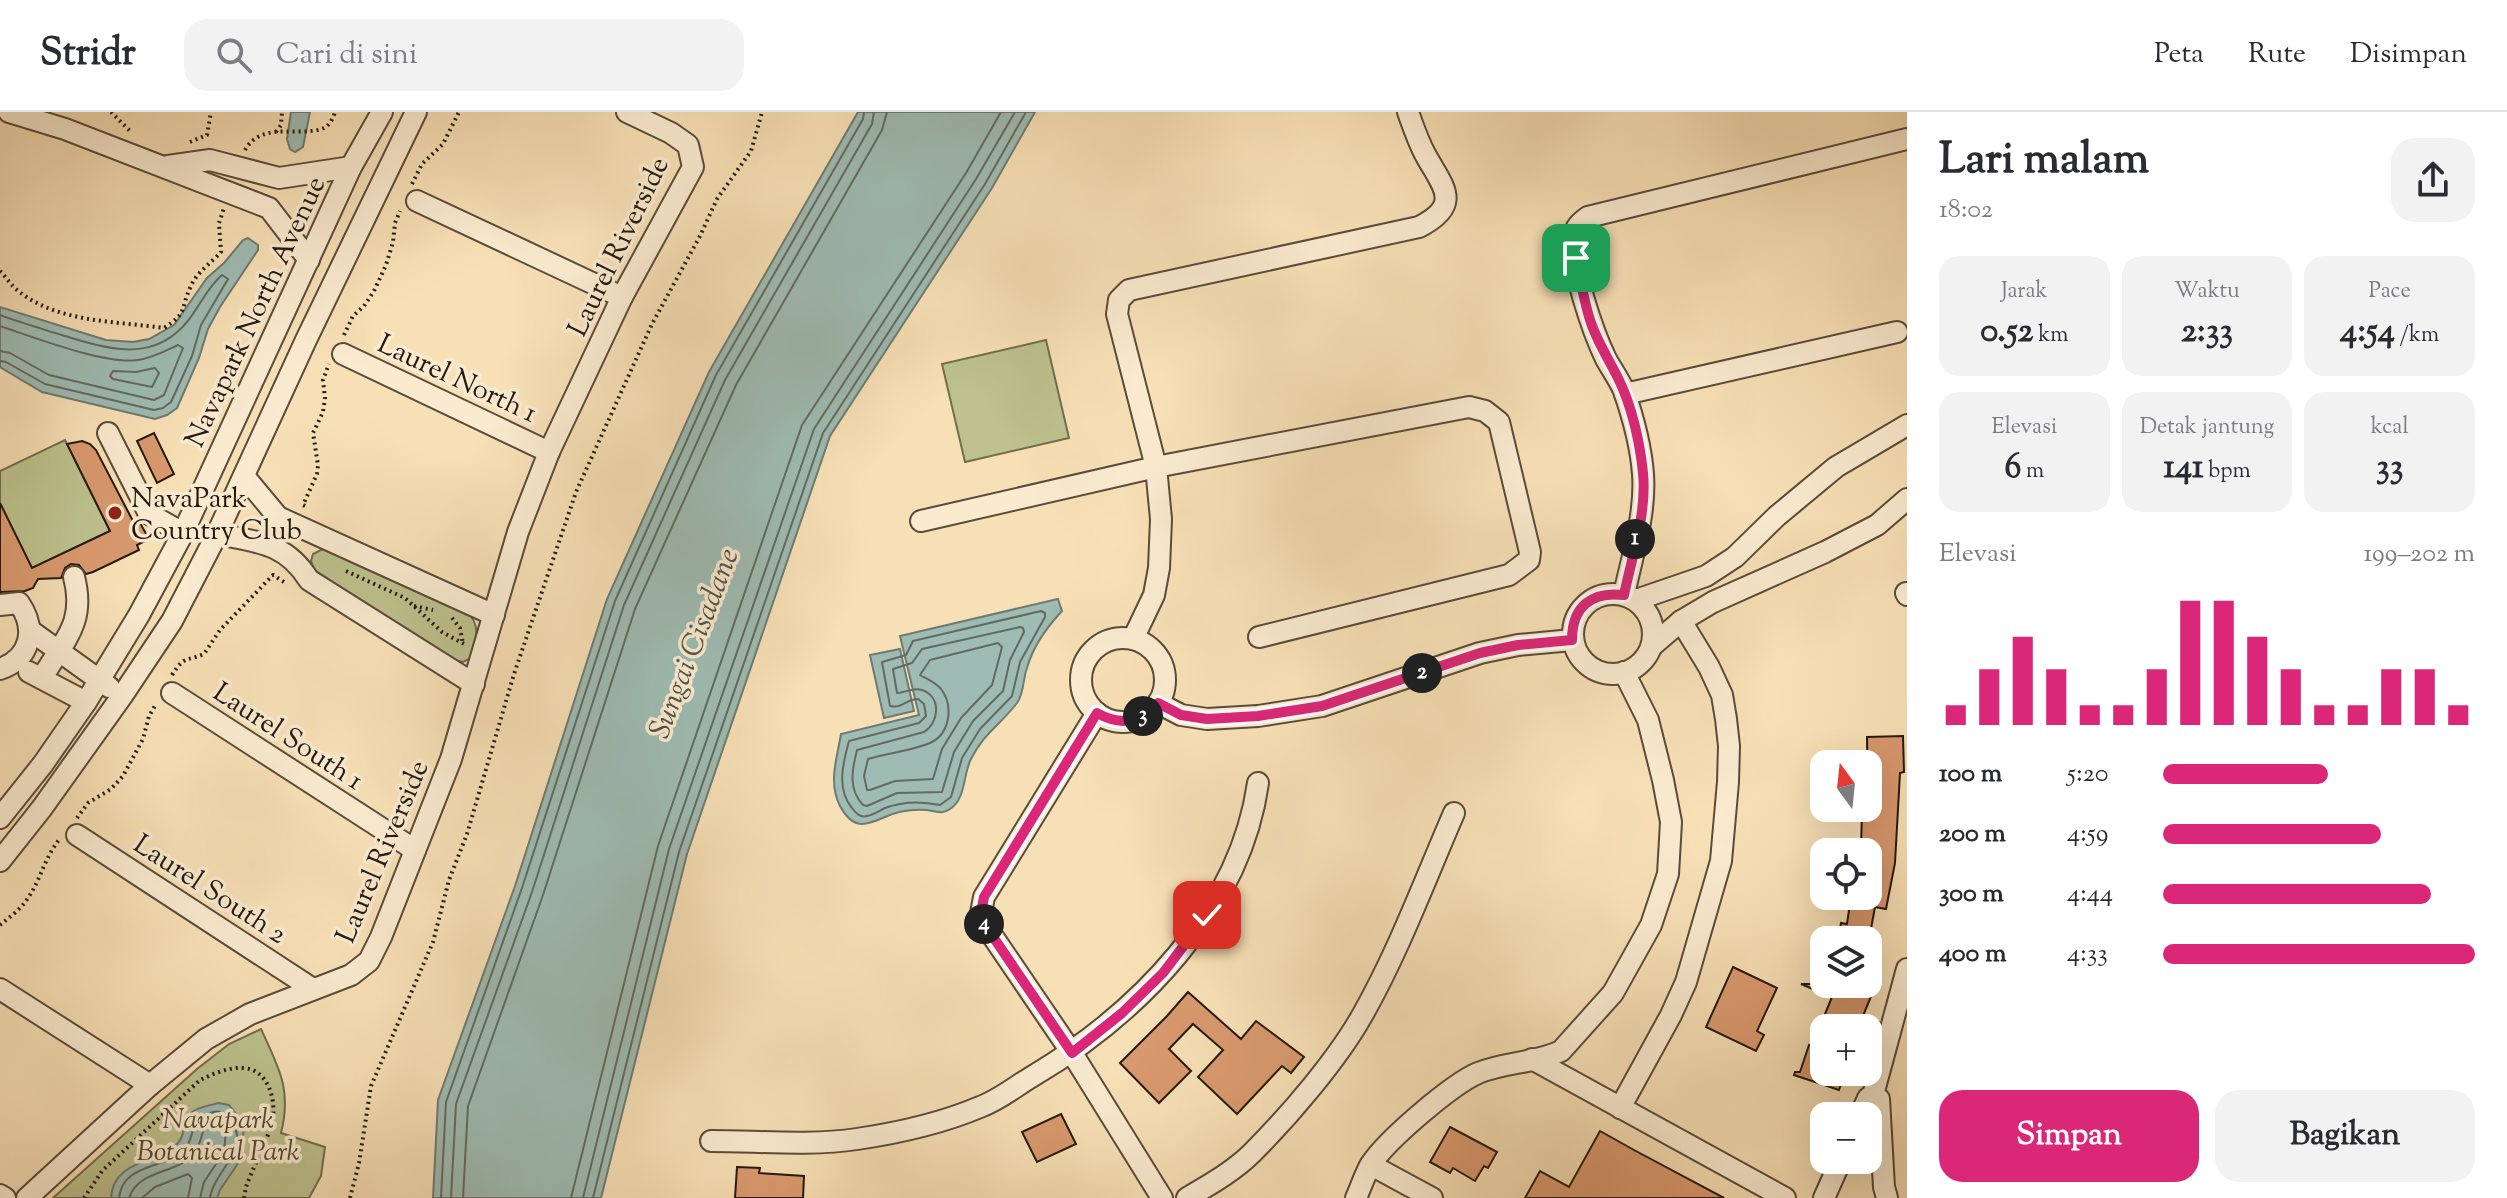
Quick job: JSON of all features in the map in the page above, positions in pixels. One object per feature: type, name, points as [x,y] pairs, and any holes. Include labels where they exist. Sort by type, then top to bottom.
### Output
[{"type":"street","points":[[9,112],[63,121],[269,208],[309,260]]},
{"type":"street","name":"Navapark North Avenue","points":[[0,818],[86,702],[139,615],[183,533],[351,167],[382,112]]},
{"type":"street","points":[[0,861],[42,808],[172,621],[217,534],[416,112]]},
{"type":"street","name":"Laurel Riverside","points":[[27,1198],[150,1085],[206,1039],[250,1014],[351,975],[369,961],[451,759],[518,532],[549,452],[622,297],[693,167],[688,145],[671,133],[627,112]]},
{"type":"street","points":[[1133,639],[1154,595],[1159,568],[1161,519],[1156,467],[1117,314],[1119,300],[1129,290],[1419,227],[1433,220],[1444,206],[1446,189],[1424,153],[1408,112]]},
{"type":"street","points":[[1630,597],[1643,475],[1625,394],[1591,322],[1576,258],[1574,235],[1579,224],[1588,217],[1907,139]]},
{"type":"street","points":[[164,166],[210,160],[279,178],[351,167]]},
{"type":"street","points":[[269,208],[279,178]]},
{"type":"street","points":[[408,202],[622,297]]},
{"type":"street","points":[[1625,394],[1897,332]]},
{"type":"street","name":"Laurel North 1","points":[[339,351],[549,452]]},
{"type":"street","points":[[921,521],[1156,467],[1469,407],[1485,411],[1499,422],[1530,552],[1529,560],[1509,575],[1259,637]]},
{"type":"street","points":[[1907,425],[1836,467],[1787,507],[1735,557],[1715,569],[1695,580],[1630,597],[1611,593],[1586,603],[1572,627],[1572,640],[1577,653],[1585,664],[1610,674],[1637,666],[1652,646],[1681,621],[1713,602],[1877,525],[1907,499]]},
{"type":"street","points":[[108,433],[149,514],[183,533]]},
{"type":"street","points":[[244,476],[278,517],[494,615]]},
{"type":"street","points":[[297,561],[312,530]]},
{"type":"street","points":[[217,534],[266,543],[297,561],[309,580],[474,684]]},
{"type":"street","points":[[42,678],[70,635],[77,614],[79,598],[74,577]]},
{"type":"street","points":[[1630,597],[1645,609],[1651,620],[1652,646]]},
{"type":"street","points":[[0,605],[19,603],[31,631],[25,650],[6,667]]},
{"type":"street","points":[[1620,1108],[1686,982],[1721,861],[1729,746],[1722,695],[1681,621]]},
{"type":"street","points":[[31,631],[122,696]]},
{"type":"street","points":[[1120,638],[1133,639],[1155,653],[1165,677],[1163,690],[1158,703],[1138,719],[1124,722],[1109,720],[1087,702],[1081,675],[1085,661],[1106,642],[1120,638]]},
{"type":"street","points":[[1158,703],[1181,715],[1207,719],[1258,716],[1322,706],[1480,653],[1518,645],[1572,640]]},
{"type":"street","points":[[6,667],[42,678],[86,702]]},
{"type":"street","points":[[1356,1198],[1371,1165],[1400,1132],[1430,1106],[1475,1074],[1561,1051],[1613,993],[1651,925],[1668,874],[1671,822],[1648,720],[1624,672]]},
{"type":"street","name":"Laurel South 1","points":[[168,689],[415,850]]},
{"type":"street","points":[[1097,713],[984,897],[981,913],[983,922],[1072,1053],[1162,1198]]},
{"type":"street","points":[[711,1141],[856,1139],[927,1124],[982,1106],[1072,1053],[1122,1013],[1163,973],[1207,915],[1229,875],[1245,836],[1258,783]]},
{"type":"street","points":[[1187,1198],[1251,1154],[1321,1076],[1362,1017],[1399,944],[1454,813]]},
{"type":"street","name":"Laurel South 2","points":[[77,835],[313,989]]},
{"type":"street","points":[[1866,1102],[1873,1095],[1907,969]]},
{"type":"street","points":[[0,989],[150,1085]]},
{"type":"street","points":[[1532,1059],[1785,1198]]},
{"type":"street","points":[[1873,1095],[1879,1099],[1887,1198]]},
{"type":"street","points":[[1371,1165],[1432,1198]]},
{"type":"street","points":[[1824,1198],[1835,1174]]},
{"type":"path","points":[[111,112],[131,133]]},
{"type":"path","points":[[185,144],[207,135],[211,112]]},
{"type":"path","points":[[275,133],[281,125],[282,112]]},
{"type":"path","points":[[242,158],[252,140],[283,131],[324,128],[335,112]]},
{"type":"path","points":[[312,530],[319,513],[303,505],[317,474],[313,433],[323,412],[323,380],[353,316],[374,291],[386,265],[395,223],[408,202],[422,164],[443,144],[459,112]]},
{"type":"path","points":[[350,1198],[371,1086],[433,942],[449,880],[467,834],[514,674],[576,492],[652,324],[717,199],[751,151],[762,112]]},
{"type":"path","points":[[0,271],[17,290],[67,315],[164,328],[177,320],[184,310],[191,284],[221,252],[219,223],[224,208],[197,198],[203,182]]},
{"type":"path","points":[[0,925],[27,900],[49,853],[88,803],[111,789],[123,776],[143,739],[149,716],[168,689],[180,663],[188,657],[204,654],[220,630],[261,585],[273,575],[285,582],[297,561]]},
{"type":"path","points":[[337,565],[354,576],[405,598],[442,632],[463,644],[484,650]]},
{"type":"path","points":[[413,606],[443,612],[454,619],[460,628],[463,644]]},
{"type":"path","points":[[84,1198],[102,1171],[200,1080],[220,1071],[245,1067],[257,1073],[268,1085],[274,1104],[272,1124],[244,1198]]},
{"type":"green space","points":[[1046,340],[1069,438],[965,462],[942,364]]},
{"type":"green space","points":[[65,440],[110,531],[32,568],[0,503],[0,471]]},
{"type":"green space","points":[[327,547],[471,616],[476,632],[471,658],[463,662],[454,660],[314,570],[311,561],[313,554]]},
{"type":"green space","name":"Navapark Botanical Park","points":[[261,1029],[282,1080],[285,1104],[281,1133],[325,1147],[321,1176],[309,1198],[53,1198],[197,1069],[229,1044]]},
{"type":"water","points":[[291,112],[310,112],[303,147],[295,152],[290,149],[287,139]]},
{"type":"water","name":"Sungai Cisadane","points":[[858,112],[1035,112],[992,188],[830,436],[687,854],[601,1198],[433,1198],[438,1100],[515,886],[607,599],[709,372]]},
{"type":"water","points":[[248,238],[258,245],[258,250],[220,307],[208,329],[177,408],[167,415],[155,419],[42,392],[0,367],[0,307],[106,340],[133,342],[149,339],[174,325],[207,278]]},
{"type":"water","points":[[1058,599],[1062,611],[1033,652],[1019,699],[976,750],[955,805],[944,812],[906,811],[865,824],[850,819],[840,806],[835,788],[834,770],[841,734],[919,715],[900,636]]},
{"type":"water","points":[[900,649],[914,711],[884,718],[870,655]]},
{"type":"water","points":[[218,1103],[229,1105],[244,1124],[241,1159],[217,1198],[111,1198],[119,1177],[127,1170],[177,1144],[192,1112]]},
{"type":"building","points":[[154,433],[174,474],[157,483],[137,441]]},
{"type":"building","name":"NavaPark Country Club","points":[[82,441],[96,450],[135,525],[140,523],[149,539],[137,545],[139,550],[93,572],[86,574],[79,565],[71,564],[65,568],[61,578],[38,579],[33,588],[25,591],[0,592],[0,503],[32,568],[110,531],[67,444]]},
{"type":"building","points":[[1903,736],[1904,772],[1900,773],[1895,863],[1886,909],[1882,908],[1882,838],[1861,838],[1862,822],[1882,822],[1882,750],[1867,750],[1867,737]]},
{"type":"building","points":[[1849,910],[1874,910],[1872,926],[1840,926],[1841,923],[1847,924]]},
{"type":"building","points":[[1733,967],[1777,988],[1757,1031],[1764,1035],[1756,1051],[1706,1027]]},
{"type":"building","points":[[1188,992],[1241,1039],[1256,1021],[1304,1057],[1291,1073],[1282,1066],[1237,1114],[1198,1077],[1223,1050],[1193,1024],[1169,1049],[1191,1071],[1159,1103],[1120,1063]]},
{"type":"building","points":[[1832,998],[1870,998],[1864,1014],[1825,1014]]},
{"type":"building","points":[[1809,1045],[1810,1080],[1794,1075],[1800,1072]]},
{"type":"building","points":[[1061,1114],[1076,1144],[1037,1162],[1022,1132]]},
{"type":"building","points":[[1450,1127],[1497,1152],[1488,1168],[1484,1166],[1475,1181],[1453,1168],[1450,1173],[1430,1162]]},
{"type":"building","points":[[1600,1131],[1724,1198],[1525,1198],[1540,1171],[1569,1187]]},
{"type":"building","points":[[737,1167],[760,1168],[759,1173],[804,1176],[803,1198],[735,1198]]},
{"type":"place","name":"NavaPark Country Club","points":[[115,513]]},
{"type":"route","points":[[1207,915],[1163,973],[1122,1013],[1072,1053],[983,922],[981,906],[1097,713],[1109,720],[1124,722],[1138,719],[1158,703],[1181,715],[1207,719],[1258,716],[1322,706],[1480,653],[1518,645],[1572,640],[1572,627],[1586,603],[1611,593],[1624,595],[1642,500],[1643,475],[1625,394],[1591,322],[1576,258]]}]
